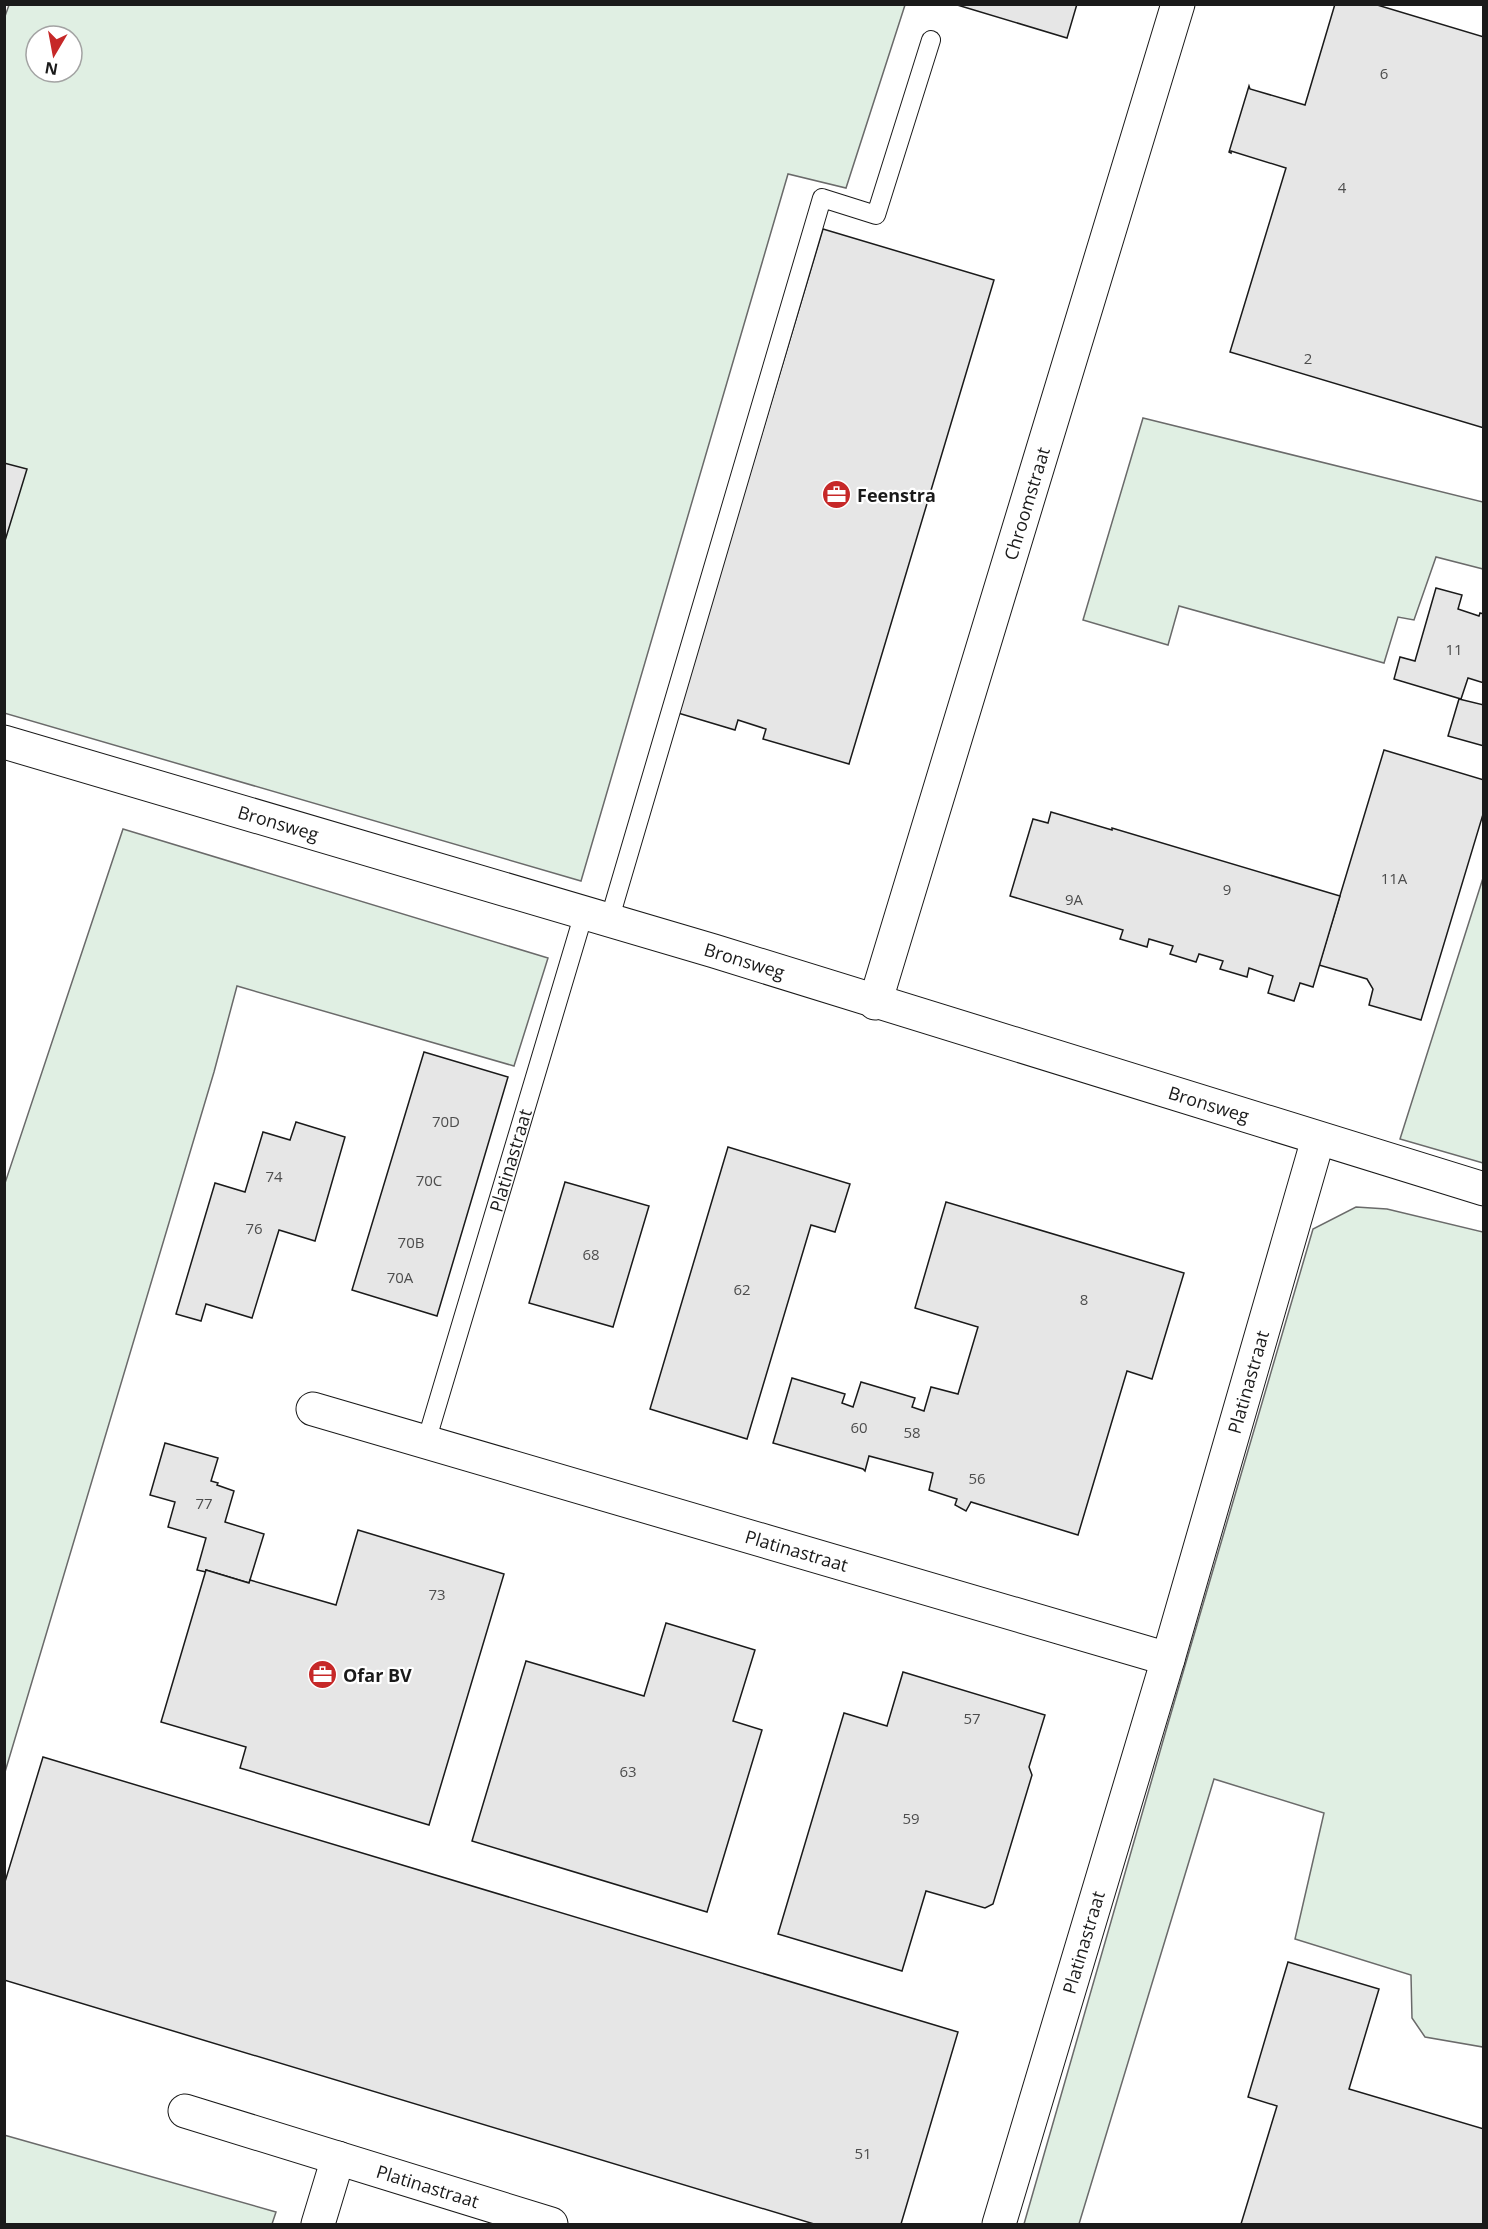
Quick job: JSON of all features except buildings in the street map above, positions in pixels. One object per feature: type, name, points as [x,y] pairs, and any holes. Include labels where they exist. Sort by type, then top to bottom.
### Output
[{"type":"street","name":"Chroomstraat","points":[[875,1003],[1178,4]]},
{"type":"street","name":"Bronsweg","points":[[4,742],[714,951],[875,1003],[1484,1190]]},
{"type":"street","name":"Platinastraat","points":[[999,2224],[1168,1659],[1318,1139]]},
{"type":"street","name":"Platinastraat","points":[[313,1409],[1168,1659]]},
{"type":"street","name":"Platinastraat","points":[[185,2111],[551,2224]]},
{"type":"street","points":[[318,2224],[338,2158]]},
{"type":"lane","name":"Platinastraat","points":[[426,1442],[596,917],[822,198],[876,215],[931,40]]},
{"type":"green space","points":[[9,5],[905,5],[846,188],[788,174],[581,881],[4,713],[4,19]]},
{"type":"green space","points":[[1143,418],[1483,502],[1483,569],[1436,557],[1414,620],[1398,617],[1384,663],[1179,606],[1168,645],[1083,620]]},
{"type":"green space","points":[[123,829],[548,958],[514,1066],[237,986],[214,1072],[5,1772],[5,1183]]},
{"type":"green space","points":[[1483,878],[1483,1163],[1400,1139]]},
{"type":"green space","points":[[1356,1207],[1387,1209],[1483,1232],[1483,2047],[1425,2037],[1412,2018],[1411,1975],[1295,1939],[1324,1813],[1214,1779],[1079,2224],[1024,2224],[1313,1229]]},
{"type":"green space","points":[[4,2135],[276,2212],[272,2224],[5,2224]]},
{"type":"place","name":"Feenstra","points":[[836,495]]},
{"type":"place","name":"Ofar BV","points":[[322,1675]]}]
